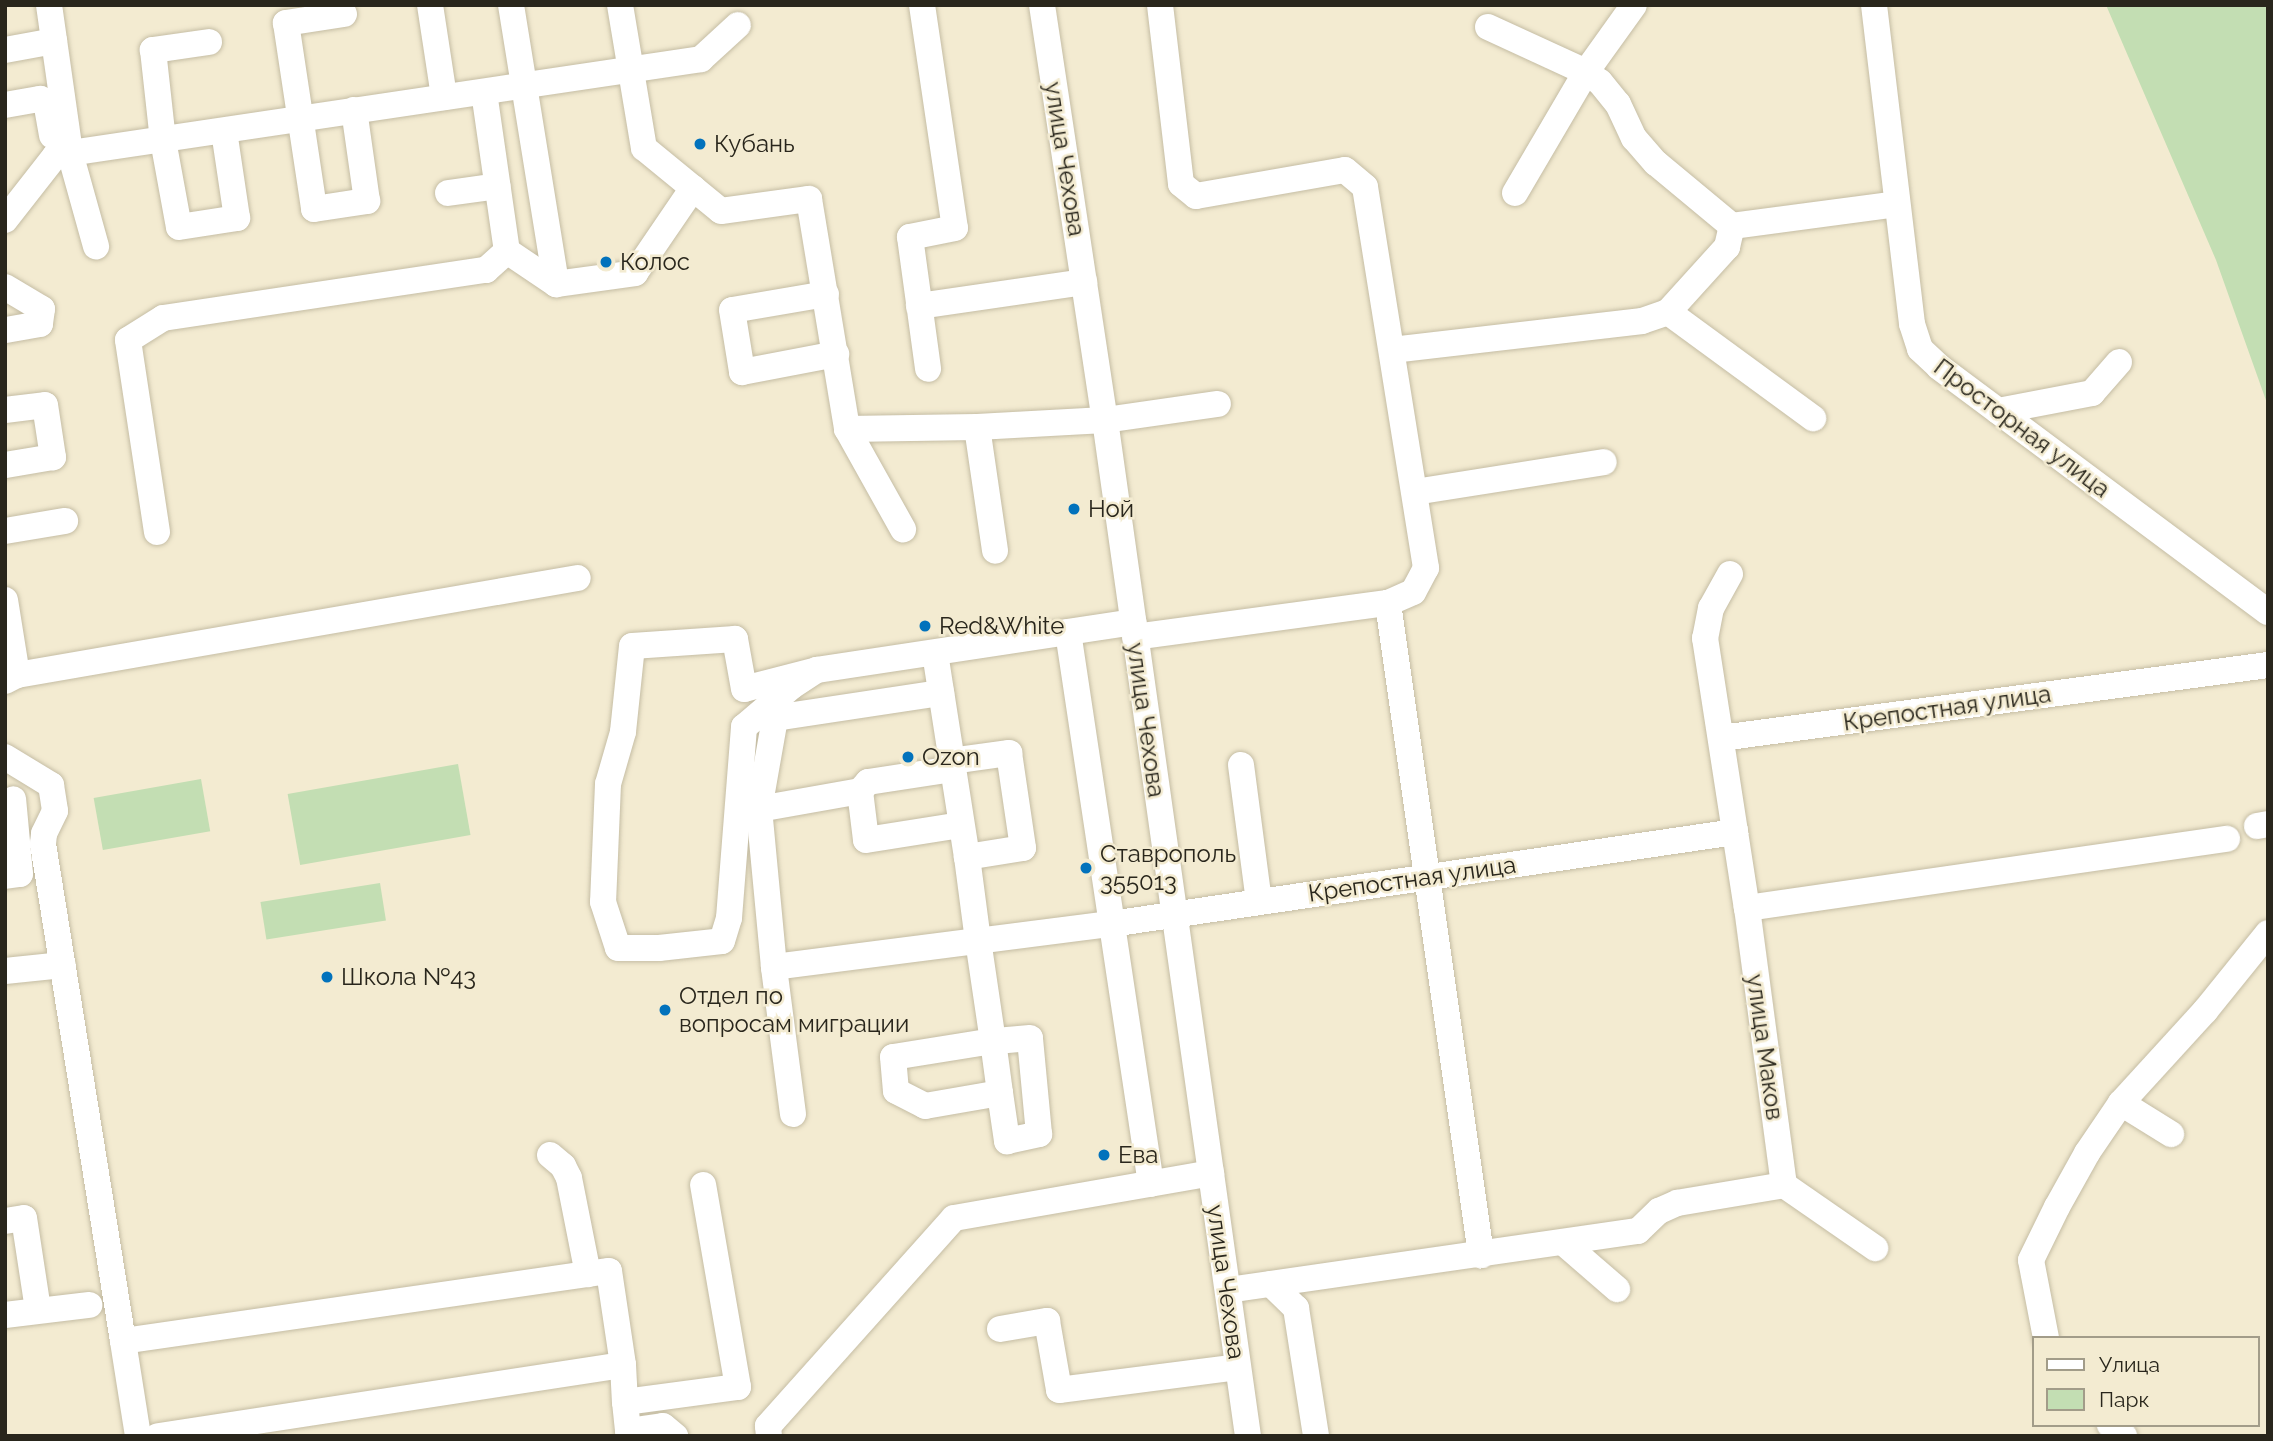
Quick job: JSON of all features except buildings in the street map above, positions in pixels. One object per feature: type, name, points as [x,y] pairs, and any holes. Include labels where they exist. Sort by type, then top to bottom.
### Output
[{"type":"street","points":[[49,5],[63,154]]},
{"type":"street","points":[[430,5],[444,97]]},
{"type":"street","points":[[511,5],[556,284]]},
{"type":"street","points":[[620,5],[644,148],[721,211],[809,199],[847,429],[903,529]]},
{"type":"street","points":[[922,5],[955,228],[910,237],[928,369]]},
{"type":"street","name":"улица Чехова","points":[[1042,5],[1105,420],[1172,914],[1248,1436]]},
{"type":"street","points":[[817,670],[792,686],[744,727],[729,918],[722,941],[659,948],[618,948],[603,902],[608,784],[623,732],[632,646],[735,639],[744,690],[817,670],[1068,632],[1134,629],[1388,603],[1413,592],[1426,568],[1365,187],[1345,170],[1196,196],[1181,184],[1160,5]]},
{"type":"street","points":[[1515,193],[1586,72],[1634,5]]},
{"type":"street","name":"Просторная улица","points":[[1874,5],[1912,324],[1920,349],[1998,411],[2268,612]]},
{"type":"street","points":[[344,14],[286,23],[314,209],[368,201],[354,110]]},
{"type":"street","points":[[10,205],[63,154],[701,59],[738,25]]},
{"type":"street","points":[[1488,27],[1586,72],[1600,82],[1619,104],[1634,138],[1656,163],[1732,226],[1896,204]]},
{"type":"street","points":[[5,50],[54,41]]},
{"type":"street","points":[[209,42],[153,50],[163,140],[179,228],[237,218],[224,131]]},
{"type":"street","points":[[484,92],[507,251],[556,284],[635,273],[693,188]]},
{"type":"street","points":[[5,106],[40,99],[47,107],[96,246]]},
{"type":"street","points":[[448,193],[498,186]]},
{"type":"street","points":[[1392,350],[1642,321],[1668,312],[1727,247],[1732,226]]},
{"type":"street","points":[[158,532],[128,340],[163,318],[486,270],[507,251]]},
{"type":"street","points":[[919,306],[1084,282]]},
{"type":"street","points":[[5,287],[43,309],[40,324],[5,330]]},
{"type":"street","points":[[826,294],[732,310],[741,372],[836,354]]},
{"type":"street","points":[[1668,312],[1813,418]]},
{"type":"street","points":[[1998,411],[2092,393],[2119,362]]},
{"type":"street","points":[[847,429],[977,427],[1105,420],[1218,404]]},
{"type":"street","points":[[5,410],[45,405],[52,457],[5,465]]},
{"type":"street","points":[[977,427],[995,551]]},
{"type":"street","points":[[1415,492],[1605,462]]},
{"type":"street","points":[[5,531],[65,521]]},
{"type":"street","points":[[1730,574],[1711,608],[1705,638],[1747,908],[2227,839]]},
{"type":"street","points":[[5,600],[11,678],[578,578]]},
{"type":"street","points":[[1388,603],[1481,1255]]},
{"type":"street","points":[[1068,632],[1151,1184]]},
{"type":"street","points":[[936,653],[967,857],[978,940],[993,1041],[1007,1141],[1039,1134],[1030,1038],[993,1041],[892,1057],[896,1091],[925,1107],[1000,1093]]},
{"type":"street","name":"Крепостная улица","points":[[1721,738],[2268,665]]},
{"type":"street","points":[[793,1114],[774,967],[759,809],[775,718],[941,693]]},
{"type":"street","points":[[759,809],[860,792],[868,782],[1009,752],[1023,848],[967,857]]},
{"type":"street","points":[[5,757],[51,785],[54,817],[44,834],[43,844],[138,1436]]},
{"type":"street","points":[[1241,765],[1259,901]]},
{"type":"street","points":[[860,792],[866,840],[961,825]]},
{"type":"street","points":[[5,876],[20,874],[13,799]]},
{"type":"street","name":"Крепостная улица","points":[[774,967],[1111,924],[1735,832]]},
{"type":"street","name":"улица Маков","points":[[1747,908],[1784,1185]]},
{"type":"street","points":[[2046,1336],[2031,1260],[2087,1153],[2121,1103],[2205,1011],[2268,933]]},
{"type":"street","points":[[5,971],[63,965]]},
{"type":"street","points":[[2121,1103],[2171,1134]]},
{"type":"street","points":[[550,1155],[563,1166],[569,1178],[588,1274]]},
{"type":"street","points":[[769,1436],[768,1426],[954,1218],[1211,1173]]},
{"type":"street","points":[[625,1402],[737,1387],[703,1185]]},
{"type":"street","points":[[1228,1290],[1565,1244],[1638,1231],[1659,1211],[1677,1203],[1784,1185],[1875,1248]]},
{"type":"street","points":[[5,1221],[24,1218],[38,1310]]},
{"type":"street","points":[[1565,1244],[1617,1289]]},
{"type":"street","points":[[123,1341],[609,1271],[623,1365],[628,1431],[663,1426],[675,1436]]},
{"type":"street","points":[[1271,1284],[1296,1308],[1316,1436]]},
{"type":"street","points":[[5,1315],[89,1305]]},
{"type":"street","points":[[1000,1329],[1047,1321],[1059,1390],[1238,1367]]},
{"type":"street","points":[[157,1436],[623,1365]]},
{"type":"green space","points":[[2106,5],[2268,5],[2268,406],[2216,260]]},
{"type":"green space","points":[[458,764],[471,835],[300,865],[288,794]]},
{"type":"green space","points":[[201,779],[210,831],[103,850],[94,798]]},
{"type":"green space","points":[[380,883],[386,921],[266,939],[260,902]]},
{"type":"place","name":"Кубань","points":[[700,144]]},
{"type":"place","name":"Колос","points":[[606,262]]},
{"type":"place","name":"Ной","points":[[1074,509]]},
{"type":"place","name":"Red&White","points":[[925,626]]},
{"type":"place","name":"Ozon","points":[[908,757]]},
{"type":"place","name":"Ставрополь 355013","points":[[1086,868]]},
{"type":"place","name":"Школа №43","points":[[327,977]]},
{"type":"place","name":"Отдел по вопросам миграции","points":[[665,1010]]},
{"type":"place","name":"Ева","points":[[1104,1155]]}]
